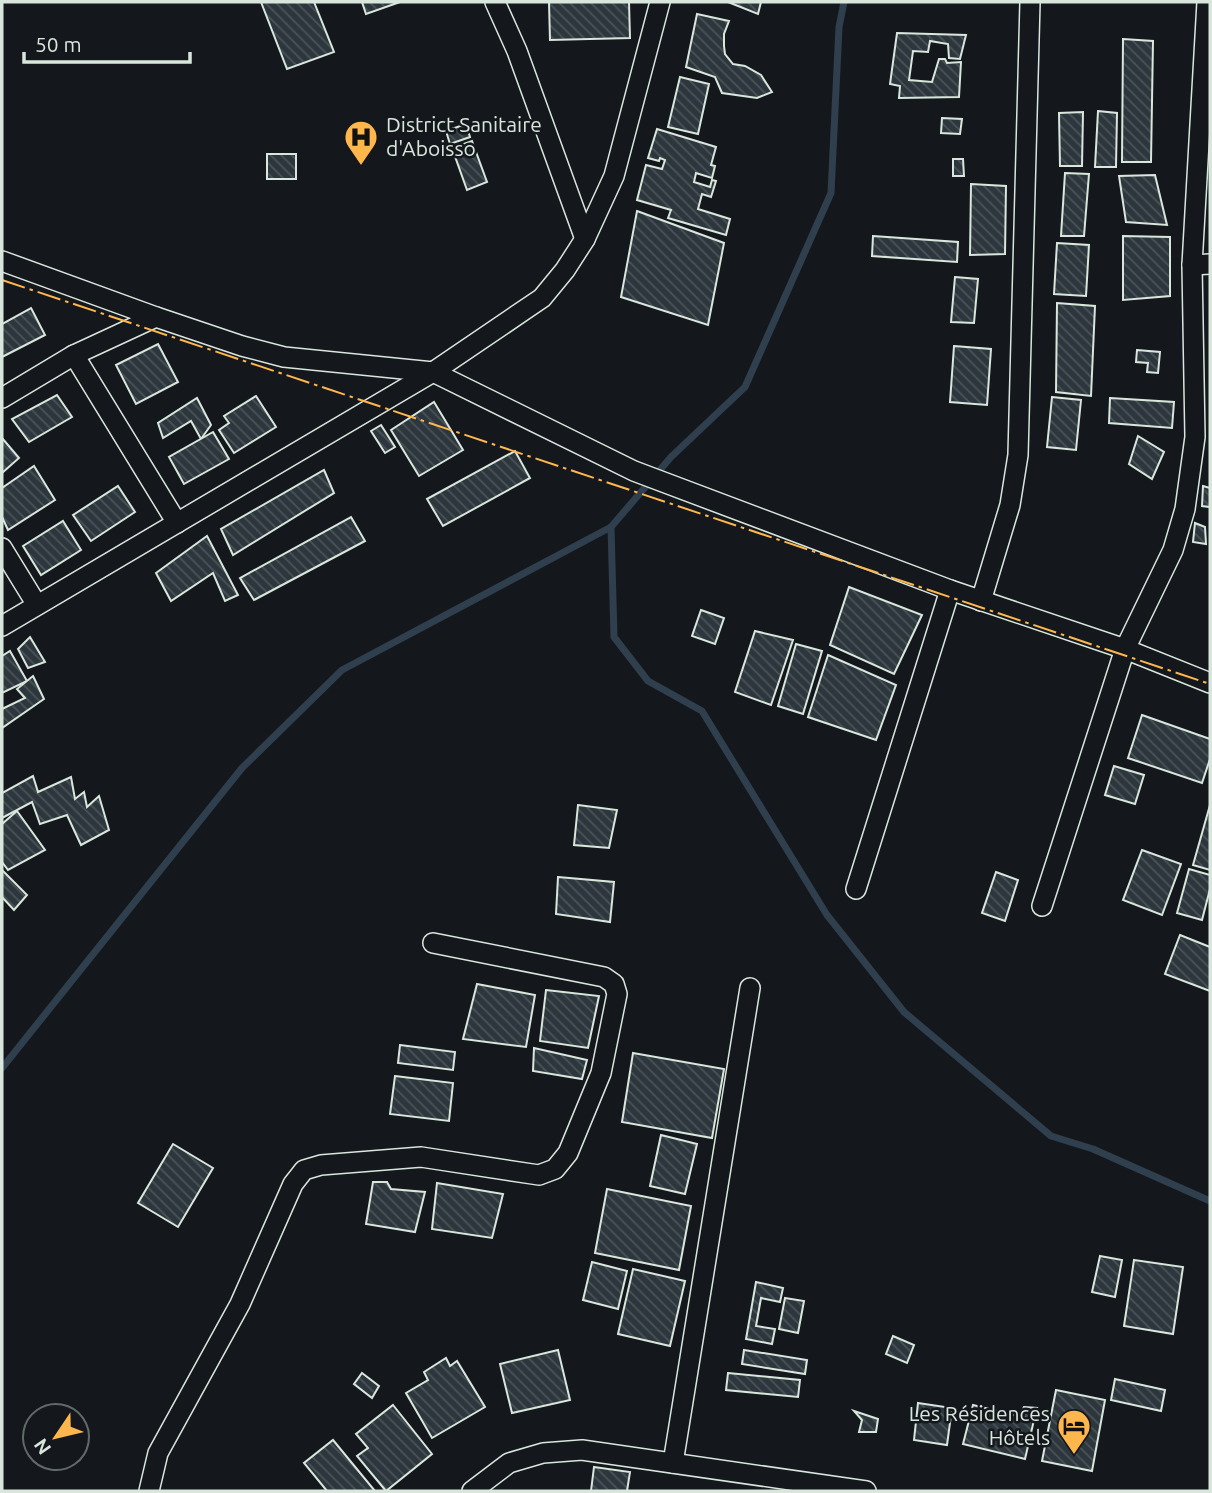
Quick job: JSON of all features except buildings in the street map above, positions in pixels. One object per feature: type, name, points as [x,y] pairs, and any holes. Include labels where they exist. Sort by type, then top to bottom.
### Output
[{"type":"street","points":[[495,2],[517,51],[585,239]]},
{"type":"street","points":[[2,626],[433,372],[542,298],[585,239],[614,176],[660,2]]},
{"type":"street","points":[[981,601],[1010,505],[1018,455],[1030,2]]},
{"type":"street","points":[[1042,906],[1125,649],[1172,550],[1203,436],[1201,265],[1207,2]]},
{"type":"street","points":[[2,261],[242,346],[284,356],[433,372],[634,471],[950,590],[1125,649],[1210,683]]},
{"type":"street","points":[[2,398],[74,355],[156,317]]},
{"type":"street","points":[[74,355],[177,523]]},
{"type":"street","points":[[2,548],[37,605]]},
{"type":"street","points":[[856,889],[950,590]]},
{"type":"street","points":[[149,1491],[158,1453],[240,1304],[292,1184],[304,1170],[321,1165],[421,1157],[538,1175],[555,1169],[568,1153],[601,1073],[617,994],[614,984],[604,976],[433,943]]},
{"type":"street","points":[[673,1463],[750,988]]},
{"type":"street","points":[[472,1491],[509,1463],[543,1453],[582,1450],[866,1491]]},
{"type":"waterway","points":[[2,1068],[242,768],[342,670],[611,527],[671,457],[745,387],[831,193],[839,27],[844,2]]},
{"type":"waterway","points":[[611,527],[614,637],[648,681],[702,711],[827,915],[904,1012],[1051,1136],[1093,1149],[1210,1201]]},
{"type":"power","points":[[2,280],[1210,684]]},
{"type":"place","name":"District Sanitaire d'Aboisso","points":[[361,167]]},
{"type":"place","name":"Les Résidences Hôtels","points":[[1074,1456]]}]
